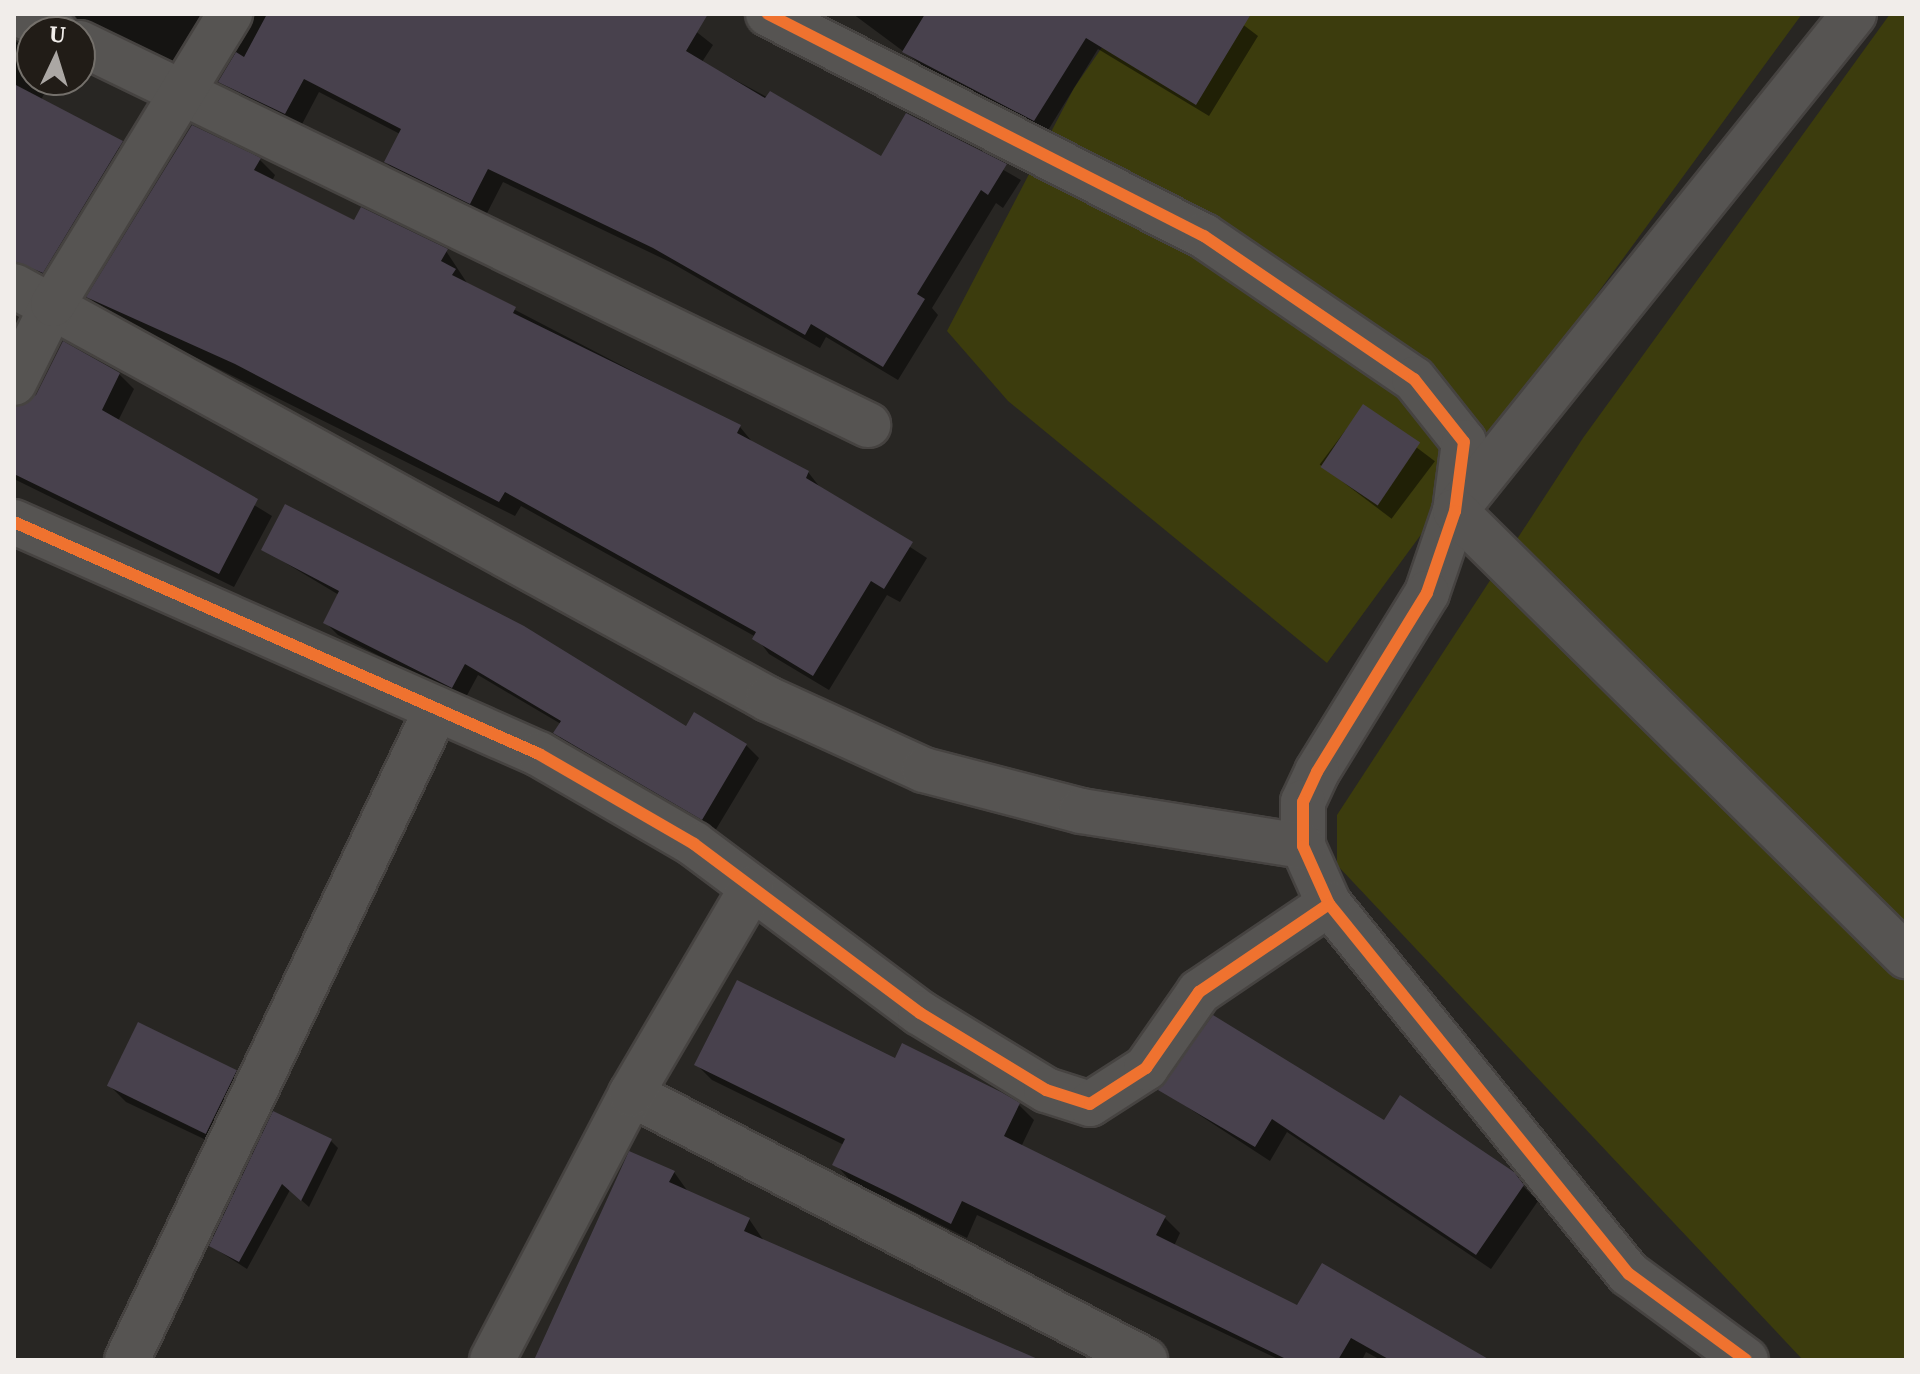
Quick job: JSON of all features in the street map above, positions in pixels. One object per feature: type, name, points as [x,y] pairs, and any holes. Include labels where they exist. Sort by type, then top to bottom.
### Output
[{"type":"street","points":[[14,383],[53,304],[230,14]]},
{"type":"street","points":[[768,14],[1204,236],[1414,379],[1464,442],[1455,511],[1427,593],[1317,772],[1303,802],[1303,846],[1329,904],[1629,1274],[1742,1359]]},
{"type":"street","points":[[1455,511],[1854,14]]},
{"type":"street","points":[[96,51],[868,425]]},
{"type":"street","points":[[14,286],[53,304],[768,699],[924,770],[1081,811],[1303,846]]},
{"type":"street","points":[[1455,511],[1906,956]]},
{"type":"street","points":[[14,522],[539,754],[694,844],[920,1013],[1046,1090],[1090,1104],[1146,1068],[1199,992],[1329,904]]},
{"type":"street","points":[[127,1360],[436,710]]},
{"type":"street","points":[[494,1359],[631,1094],[752,888]]},
{"type":"street","points":[[631,1094],[1145,1360]]},
{"type":"shaded area","points":[[1125,14],[1802,14],[1327,663],[1008,401],[947,331],[1074,88]]},
{"type":"shaded area","points":[[1890,14],[1906,14],[1906,1360],[1803,1360],[1337,865],[1337,815],[1583,438]]},
{"type":"building","points":[[267,14],[708,14],[686,51],[765,98],[770,91],[881,156],[906,113],[1007,164],[988,195],[981,190],[917,294],[925,299],[883,367],[811,324],[805,335],[653,248],[488,169],[470,204],[384,162],[401,129],[304,79],[285,114],[218,82],[236,52],[244,57]]},
{"type":"building","points":[[925,14],[1251,14],[1196,105],[1086,38],[1034,121],[902,52]]},
{"type":"building","points":[[14,84],[16,96],[37,96],[123,141],[43,273],[14,261]]},
{"type":"building","points":[[192,125],[261,158],[254,170],[354,220],[361,207],[448,249],[441,261],[456,269],[452,275],[516,307],[513,313],[741,425],[737,433],[809,471],[806,478],[913,542],[884,589],[871,581],[813,676],[752,639],[756,632],[505,492],[499,502],[235,364],[86,297]]},
{"type":"building","points":[[63,341],[120,373],[102,410],[258,499],[219,574],[14,474],[14,408],[36,395]]},
{"type":"building","points":[[1363,404],[1420,443],[1378,506],[1321,467]]},
{"type":"building","points":[[285,504],[524,626],[686,726],[694,712],[747,744],[702,820],[553,733],[561,721],[465,664],[452,688],[323,623],[339,591],[261,550]]},
{"type":"building","points":[[737,980],[895,1058],[902,1043],[1020,1103],[1004,1136],[1166,1216],[1156,1235],[1297,1305],[1322,1263],[1490,1360],[1390,1360],[1351,1338],[1338,1360],[1288,1360],[962,1201],[951,1224],[832,1165],[845,1139],[694,1065]]},
{"type":"building","points":[[1213,1015],[1384,1120],[1400,1095],[1514,1172],[1524,1185],[1476,1255],[1272,1119],[1255,1147],[1158,1090]]},
{"type":"building","points":[[138,1022],[237,1070],[206,1134],[107,1086]]},
{"type":"building","points":[[273,1111],[332,1139],[301,1201],[282,1184],[239,1262],[209,1246]]},
{"type":"building","points":[[629,1151],[675,1171],[669,1182],[750,1218],[744,1231],[1040,1360],[534,1360]]},
{"type":"cycle path","points":[[768,14],[1204,236],[1414,379],[1464,442],[1455,511],[1427,593],[1317,772],[1303,802],[1303,846],[1329,904],[1629,1274],[1746,1360]]},
{"type":"cycle path","points":[[14,522],[539,754],[694,844],[920,1013],[1046,1090],[1090,1104],[1146,1068],[1199,992],[1329,904]]}]
